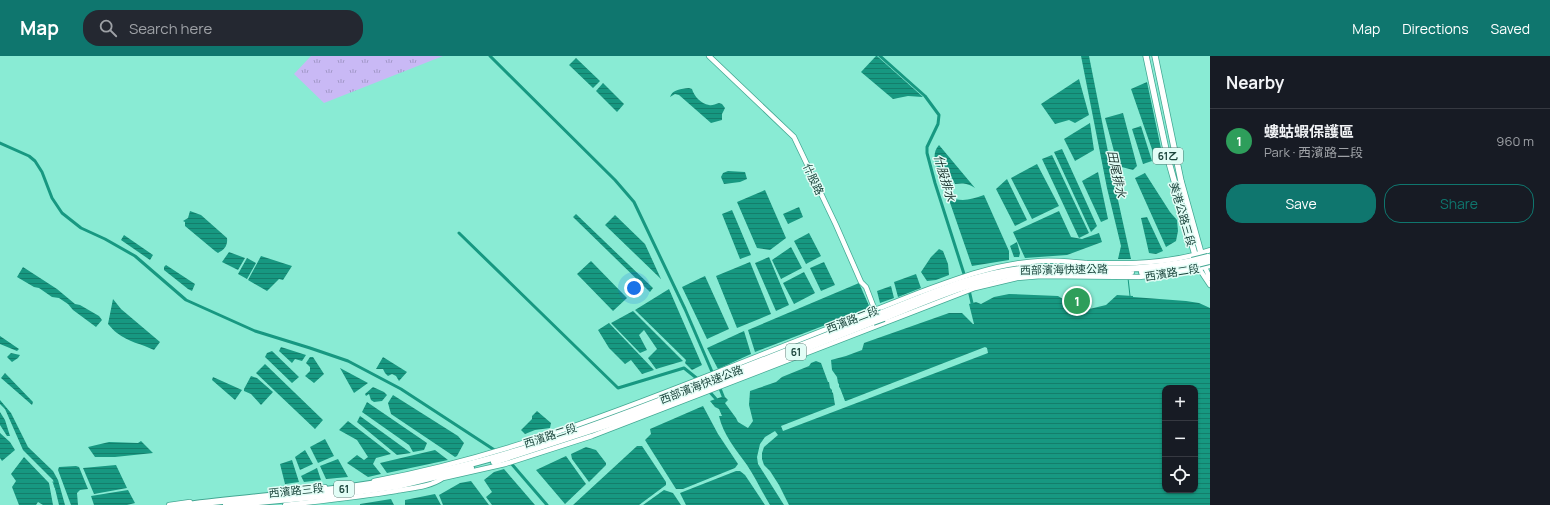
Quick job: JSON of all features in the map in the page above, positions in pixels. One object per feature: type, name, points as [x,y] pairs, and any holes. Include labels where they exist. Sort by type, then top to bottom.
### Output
[{"type":"highway","name":"西部濱海快速公路","points":[[226,505],[341,494],[397,486],[498,459],[636,416],[719,380],[972,281],[1035,272],[1107,273],[1194,265],[1209,260]]},
{"type":"highway","name":"61","points":[[187,505],[339,489],[419,476],[428,472],[484,458],[498,459]]},
{"type":"highway","points":[[397,486],[407,487],[444,478]]},
{"type":"main road","name":"美港公路三段","points":[[1146,56],[1168,159],[1198,254]]},
{"type":"main road","name":"美港公路三段","points":[[1155,56],[1179,175],[1198,254]]},
{"type":"street","name":"什股路","points":[[709,56],[794,137],[861,282],[866,287],[882,325]]},
{"type":"street","name":"西濱路二段","points":[[512,454],[592,436],[699,396],[719,380],[875,310],[972,281],[1002,266],[1042,261],[1116,263],[1139,270],[1210,250]]},
{"type":"street","points":[[1198,254],[1194,265],[1210,285]]},
{"type":"street","points":[[1198,254],[1210,278]]},
{"type":"street","name":"西濱路二段","points":[[1107,273],[1194,265],[1204,268],[1209,260]]},
{"type":"street","name":"西濱路二段","points":[[512,454],[692,382],[719,380],[882,325],[960,285]]},
{"type":"street","points":[[498,459],[512,454]]},
{"type":"street","name":"西濱路三段","points":[[285,505],[338,500],[432,484],[444,478],[498,459]]},
{"type":"street","name":"西濱路三段","points":[[169,505],[369,482],[498,459]]},
{"type":"green space","points":[[311,56],[443,56],[324,103],[294,74]]},
{"type":"shaded area","points":[[876,56],[923,97],[908,96],[893,99],[861,72]]},
{"type":"shaded area","points":[[1081,56],[1089,56],[1131,259],[1118,259],[1121,246],[1107,188]]},
{"type":"shaded area","points":[[576,58],[600,81],[593,88],[569,65]]},
{"type":"shaded area","points":[[1079,79],[1089,115],[1075,123],[1069,120],[1055,124],[1041,104]]},
{"type":"shaded area","points":[[1147,82],[1163,158],[1156,161],[1131,89]]},
{"type":"shaded area","points":[[603,83],[624,104],[617,112],[596,91]]},
{"type":"shaded area","points":[[689,88],[692,89],[696,97],[703,103],[710,105],[719,103],[722,104],[725,108],[722,114],[722,120],[711,123],[679,95],[675,94],[670,97],[675,91]]},
{"type":"shaded area","points":[[1123,113],[1137,166],[1133,170],[1118,166],[1105,118]]},
{"type":"shaded area","points":[[1090,123],[1094,150],[1075,161],[1064,139]]},
{"type":"shaded area","points":[[1141,126],[1152,161],[1143,164],[1132,129]]},
{"type":"shaded area","points":[[939,145],[975,188],[965,184],[955,184],[950,174],[940,178],[935,157],[936,149]]},
{"type":"shaded area","points":[[1062,149],[1097,226],[1091,232],[1054,152]]},
{"type":"shaded area","points":[[1052,155],[1089,233],[1079,238],[1042,159]]},
{"type":"shaded area","points":[[1037,164],[1059,206],[1032,219],[1011,178]]},
{"type":"shaded area","points":[[728,171],[745,172],[747,179],[740,182],[724,184],[721,177],[723,173]]},
{"type":"shaded area","points":[[1098,172],[1108,219],[1101,222],[1082,181]]},
{"type":"shaded area","points":[[1145,173],[1170,212],[1177,220],[1178,231],[1176,241],[1166,247],[1135,178]]},
{"type":"shaded area","points":[[1007,179],[1027,220],[1015,226],[996,189]]},
{"type":"shaded area","points":[[765,190],[786,238],[770,250],[757,248],[737,202]]},
{"type":"shaded area","points":[[984,195],[1009,251],[1009,260],[972,266],[948,197],[958,200],[966,200]]},
{"type":"shaded area","points":[[799,207],[803,217],[788,224],[783,214]]},
{"type":"shaded area","points":[[732,210],[751,255],[740,259],[722,214]]},
{"type":"shaded area","points":[[190,211],[201,215],[227,238],[226,245],[222,251],[218,253],[215,251],[185,226],[185,222],[183,221],[188,218]]},
{"type":"shaded area","points":[[1059,211],[1071,237],[1082,239],[1099,233],[1102,242],[1067,255],[1025,258],[1013,232]]},
{"type":"shaded area","points":[[576,214],[653,288],[650,292],[573,217]]},
{"type":"shaded area","points":[[615,215],[645,244],[661,279],[605,225]]},
{"type":"shaded area","points":[[1147,217],[1163,251],[1156,254],[1149,253],[1141,218]]},
{"type":"shaded area","points":[[809,233],[821,256],[806,264],[794,241]]},
{"type":"shaded area","points":[[124,235],[153,255],[150,260],[121,240]]},
{"type":"shaded area","points":[[1017,242],[1020,253],[1019,257],[1014,257],[1010,246]]},
{"type":"shaded area","points":[[791,247],[802,268],[781,279],[772,260]]},
{"type":"shaded area","points":[[939,249],[943,251],[948,264],[949,275],[936,280],[927,281],[921,272],[931,257]]},
{"type":"shaded area","points":[[229,252],[245,258],[238,270],[222,262]]},
{"type":"shaded area","points":[[261,256],[292,266],[283,280],[279,279],[267,291],[248,280]]},
{"type":"shaded area","points":[[769,257],[789,305],[776,311],[755,263]]},
{"type":"shaded area","points":[[247,258],[256,263],[247,279],[238,274]]},
{"type":"shaded area","points":[[591,261],[627,298],[613,311],[577,274]]},
{"type":"shaded area","points":[[750,262],[771,314],[737,328],[716,276]]},
{"type":"shaded area","points":[[824,262],[835,285],[821,291],[810,268]]},
{"type":"shaded area","points":[[166,265],[195,284],[192,291],[164,270]]},
{"type":"shaded area","points":[[23,267],[57,289],[75,304],[80,305],[99,316],[102,320],[96,327],[59,298],[52,297],[39,288],[34,287],[17,277]]},
{"type":"shaded area","points":[[804,272],[815,293],[794,304],[783,283]]},
{"type":"shaded area","points":[[916,274],[921,288],[898,297],[894,282]]},
{"type":"shaded area","points":[[705,276],[729,329],[707,339],[682,287]]},
{"type":"shaded area","points":[[859,283],[870,308],[755,352],[748,330]]},
{"type":"shaded area","points":[[891,286],[894,298],[880,303],[877,291]]},
{"type":"shaded area","points":[[669,289],[702,365],[692,370],[685,363],[686,360],[635,310]]},
{"type":"shaded area","points":[[1009,294],[1058,296],[1063,299],[1064,307],[1071,309],[1071,312],[1077,312],[1106,305],[1117,295],[1186,301],[1199,303],[1210,308],[1210,505],[770,505],[750,470],[734,448],[727,435],[721,423],[719,416],[722,416],[719,409],[710,401],[724,396],[728,400],[725,403],[738,422],[748,428],[753,421],[749,405],[750,391],[776,382],[782,377],[809,366],[811,363],[816,361],[821,363],[833,393],[835,405],[781,426],[783,431],[988,353],[987,348],[985,347],[846,401],[839,387],[837,377],[832,370],[831,360],[862,350],[864,343],[949,313],[962,313],[974,324],[969,304],[976,302],[981,304],[994,297]]},
{"type":"shaded area","points":[[113,299],[121,309],[160,342],[154,350],[126,339],[108,324]]},
{"type":"shaded area","points":[[633,311],[683,361],[656,369],[648,358],[657,349],[644,330],[639,335],[647,350],[640,353],[611,323]]},
{"type":"shaded area","points":[[609,323],[654,370],[642,374],[631,360],[625,364],[609,348],[598,330]]},
{"type":"shaded area","points":[[744,331],[751,354],[718,369],[707,348]]},
{"type":"shaded area","points":[[0,336],[19,349],[17,351],[0,344]]},
{"type":"shaded area","points":[[281,347],[306,355],[302,361],[295,359],[292,363],[279,351]]},
{"type":"shaded area","points":[[272,351],[299,377],[292,383],[265,357],[267,353]]},
{"type":"shaded area","points":[[11,353],[20,355],[12,362],[7,357]]},
{"type":"shaded area","points":[[310,357],[313,357],[324,374],[314,383],[305,376],[310,371],[310,367],[306,363]]},
{"type":"shaded area","points":[[383,357],[407,372],[399,381],[396,376],[392,374],[388,376],[383,369],[376,369]]},
{"type":"shaded area","points":[[265,364],[323,420],[315,429],[256,373]]},
{"type":"shaded area","points":[[340,368],[368,383],[354,393]]},
{"type":"shaded area","points":[[5,373],[33,402],[32,405],[1,378]]},
{"type":"shaded area","points":[[251,376],[257,378],[273,392],[261,405],[251,394],[244,391]]},
{"type":"shaded area","points":[[213,377],[242,390],[235,400],[212,380]]},
{"type":"shaded area","points":[[373,387],[387,395],[382,401],[374,402],[371,400],[369,394],[366,396],[365,394]]},
{"type":"shaded area","points":[[393,395],[458,436],[464,443],[457,456],[455,457],[391,414],[388,403]]},
{"type":"shaded area","points":[[0,400],[11,413],[28,447],[53,471],[58,480],[65,505],[59,505],[53,480],[23,450],[5,409],[0,404]]},
{"type":"shaded area","points":[[367,402],[427,443],[424,450],[413,452],[409,445],[362,412]]},
{"type":"shaded area","points":[[703,406],[718,434],[738,464],[735,468],[683,489],[676,489],[645,440],[651,434],[650,429]]},
{"type":"shaded area","points":[[537,411],[551,423],[550,428],[535,430],[525,434],[521,430],[532,419],[532,416]]},
{"type":"shaded area","points":[[0,412],[5,420],[10,436],[7,436],[0,425]]},
{"type":"shaded area","points":[[360,416],[411,453],[397,455],[357,422]]},
{"type":"shaded area","points":[[348,421],[391,454],[376,458],[373,464],[381,474],[368,477],[347,463],[357,455],[364,460],[368,457],[357,440],[339,430]]},
{"type":"shaded area","points":[[0,433],[10,442],[15,450],[2,461],[0,458]]},
{"type":"shaded area","points":[[325,439],[334,456],[318,463],[310,447]]},
{"type":"shaded area","points":[[141,441],[153,453],[115,457],[95,457],[88,447],[109,442],[138,443]]},
{"type":"shaded area","points":[[637,446],[642,446],[666,482],[666,485],[639,505],[573,505]]},
{"type":"shaded area","points":[[586,447],[596,450],[606,463],[606,465],[589,482],[572,459],[571,454]]},
{"type":"shaded area","points":[[305,450],[313,464],[300,470],[295,457]]},
{"type":"shaded area","points":[[435,450],[448,460],[387,473],[380,463]]},
{"type":"shaded area","points":[[566,456],[586,484],[565,504],[536,470]]},
{"type":"shaded area","points":[[24,457],[49,483],[53,505],[43,505],[38,502],[36,505],[19,505],[12,487],[16,481],[11,474]]},
{"type":"shaded area","points":[[338,459],[348,477],[326,479],[320,466]]},
{"type":"shaded area","points":[[292,460],[299,482],[285,484],[280,464]]},
{"type":"shaded area","points":[[116,465],[127,488],[94,494],[83,468]]},
{"type":"shaded area","points":[[59,467],[79,467],[88,489],[80,490],[77,493],[78,505],[71,505],[58,470]]},
{"type":"shaded area","points":[[317,468],[321,480],[304,482],[301,476]]},
{"type":"shaded area","points":[[504,469],[535,505],[492,505],[486,497],[492,492],[484,480],[494,472]]},
{"type":"shaded area","points":[[736,471],[740,471],[745,475],[765,505],[686,505],[680,493]]},
{"type":"shaded area","points":[[471,481],[489,505],[443,505],[439,495],[460,483]]},
{"type":"shaded area","points":[[128,490],[135,503],[127,505],[94,505],[91,496]]},
{"type":"shaded area","points":[[664,490],[673,493],[681,505],[643,505]]},
{"type":"shaded area","points":[[435,494],[441,505],[405,505],[405,500]]},
{"type":"shaded area","points":[[391,499],[394,505],[360,505],[360,504]]},
{"type":"pier","points":[[775,431],[778,435],[764,447],[762,459],[764,465],[779,485],[789,505],[784,505],[758,464],[757,457],[760,444],[765,437]]},
{"type":"waterway","points":[[490,56],[615,180],[634,202],[685,309],[713,374]]},
{"type":"waterway","name":"什股排水","points":[[880,56],[925,96],[939,115],[938,124],[927,147],[927,153],[965,277]]},
{"type":"waterway","points":[[0,143],[29,156],[35,161],[42,172],[52,198],[62,213],[81,228],[105,239],[135,256],[186,300],[255,331],[348,361],[401,389],[496,451]]},
{"type":"waterway","points":[[459,233],[618,388],[684,368],[699,380]]},
{"type":"waterway","name":"田尾排水","points":[[1128,278],[1130,296]]},
{"type":"waterway","name":"什股排水","points":[[969,290],[972,303]]},
{"type":"waterway","points":[[719,386],[723,396]]},
{"type":"waterway","points":[[708,390],[716,399]]},
{"type":"waterway","points":[[510,462],[547,505]]},
{"type":"waterway","points":[[53,482],[56,490]]},
{"type":"place","name":"螻蛄蝦保護區","points":[[1077,301]]}]
